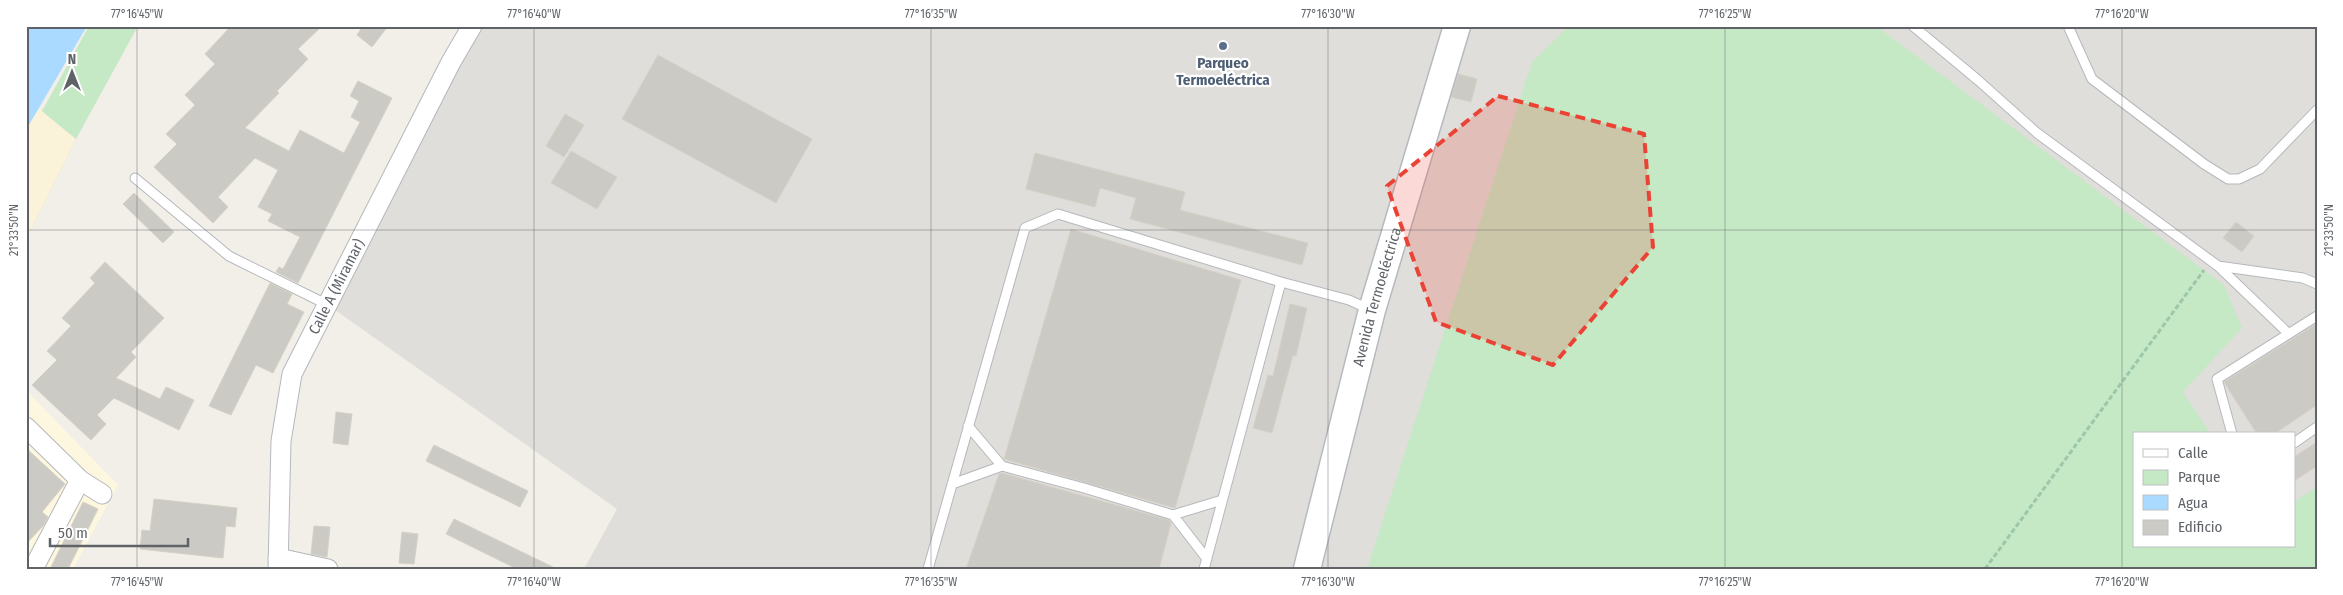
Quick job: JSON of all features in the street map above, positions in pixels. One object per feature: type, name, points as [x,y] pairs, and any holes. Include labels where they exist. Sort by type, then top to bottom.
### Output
[{"type":"main road","name":"Avenida Termoeléctrica","points":[[1307,569],[1372,310],[1457,26]]},
{"type":"street","name":"Calle A (Miramar)","points":[[278,564],[281,441],[292,374],[451,62],[472,26]]},
{"type":"street","points":[[26,427],[80,480],[102,494]]},
{"type":"street","points":[[33,569],[80,480]]},
{"type":"street","points":[[278,564],[328,569]]},
{"type":"lane","points":[[1913,26],[1980,81],[2037,133],[2218,266],[2289,334]]},
{"type":"lane","points":[[2068,26],[2092,79],[2204,164],[2228,178],[2239,180],[2260,169],[2317,110]]},
{"type":"lane","points":[[135,178],[229,256],[328,305]]},
{"type":"lane","points":[[928,569],[1025,228],[1058,214],[1280,282],[1349,300],[1372,310]]},
{"type":"lane","points":[[2218,266],[2303,278],[2317,284]]},
{"type":"lane","points":[[1204,569],[1280,282]]},
{"type":"lane","points":[[2231,432],[2217,379],[2317,316]]},
{"type":"lane","points":[[968,426],[1002,466],[1173,515],[1222,500]]},
{"type":"lane","points":[[2296,442],[2317,427]]},
{"type":"lane","points":[[952,484],[1002,466]]},
{"type":"lane","points":[[1173,515],[1206,559]]},
{"type":"path","points":[[1985,569],[2205,270]]},
{"type":"highlighted area","points":[[1498,96],[1644,134],[1653,247],[1553,365],[1436,322],[1387,186]]},
{"type":"shaded area","points":[[472,26],[2317,26],[2317,569],[584,569],[617,509],[328,305]]},
{"type":"shaded area","points":[[26,390],[118,485],[73,569],[26,569]]},
{"type":"green space","points":[[89,26],[138,26],[76,139],[26,240],[26,140]]},
{"type":"green space","points":[[1569,26],[1876,26],[2224,285],[2242,328],[2183,392],[2210,432],[2133,432],[2133,548],[2296,548],[2296,501],[2317,487],[2317,569],[1367,569],[1532,62]]},
{"type":"sand","points":[[38,108],[76,139],[26,240],[26,130]]},
{"type":"water","points":[[26,26],[87,26],[26,130]]},
{"type":"building","points":[[231,26],[322,26],[298,49],[308,59],[277,91],[279,93],[245,128],[289,151],[300,130],[344,153],[360,122],[351,117],[359,101],[350,96],[358,81],[392,98],[298,283],[276,272],[279,267],[283,269],[300,237],[268,221],[272,214],[258,207],[278,170],[255,158],[218,197],[228,207],[213,223],[154,167],[177,144],[166,134],[195,105],[185,95],[215,64],[205,54]]},
{"type":"building","points":[[363,26],[388,26],[372,47],[357,35]]},
{"type":"building","points":[[658,55],[812,139],[776,203],[622,119]]},
{"type":"building","points":[[1458,74],[1477,79],[1471,102],[1451,97]]},
{"type":"building","points":[[565,114],[584,125],[564,157],[546,146]]},
{"type":"building","points":[[571,151],[617,177],[597,209],[551,183]]},
{"type":"building","points":[[1035,153],[1185,192],[1180,210],[1308,243],[1302,265],[1130,219],[1136,198],[1100,188],[1095,207],[1026,189]]},
{"type":"building","points":[[134,193],[174,232],[163,243],[123,204]]},
{"type":"building","points":[[2236,222],[2254,236],[2242,252],[2223,238]]},
{"type":"building","points":[[1071,229],[1241,280],[1175,508],[1004,459]]},
{"type":"building","points":[[105,262],[164,318],[131,352],[136,357],[116,378],[160,399],[166,387],[194,400],[179,430],[114,398],[97,415],[106,424],[91,440],[32,385],[57,360],[47,351],[71,326],[62,318],[95,283],[90,278]]},
{"type":"building","points":[[270,283],[292,294],[287,304],[304,312],[273,373],[256,365],[231,415],[209,406]]},
{"type":"building","points":[[1290,304],[1307,308],[1296,356],[1293,355],[1272,433],[1253,428],[1268,375],[1273,376]]},
{"type":"building","points":[[2316,324],[2317,405],[2277,432],[2256,432],[2224,382]]},
{"type":"building","points":[[336,412],[352,414],[348,445],[333,443]]},
{"type":"building","points":[[2317,442],[2317,466],[2296,480],[2296,456]]},
{"type":"building","points":[[434,445],[528,491],[520,507],[426,461]]},
{"type":"building","points":[[26,448],[65,484],[42,512],[48,517],[43,526],[26,544]]},
{"type":"building","points":[[1002,473],[1169,520],[1171,523],[1159,569],[966,569],[999,474]]},
{"type":"building","points":[[154,499],[237,508],[235,527],[226,526],[223,558],[140,549],[142,530],[150,531]]},
{"type":"building","points":[[83,502],[98,509],[68,569],[50,569]]},
{"type":"building","points":[[454,519],[557,569],[517,569],[446,534]]},
{"type":"building","points":[[314,526],[330,527],[327,557],[311,554]]},
{"type":"building","points":[[402,532],[418,534],[414,564],[399,563]]},
{"type":"place","name":"Parqueo Termoeléctrica","points":[[1223,46]]}]
